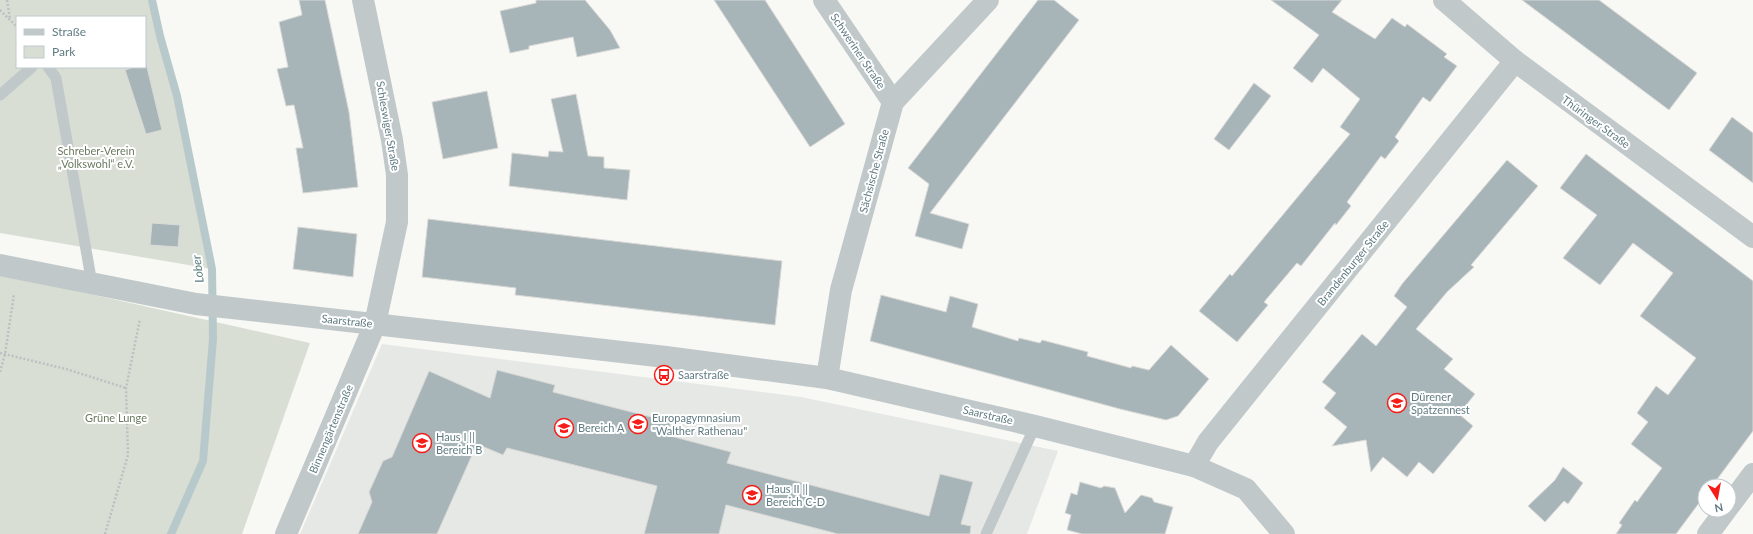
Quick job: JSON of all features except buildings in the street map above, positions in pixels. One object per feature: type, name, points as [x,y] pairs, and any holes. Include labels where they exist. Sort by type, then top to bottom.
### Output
[{"type":"street","name":"Schleswiger Straße","points":[[363,0],[392,140],[397,175],[397,222],[375,324]]},
{"type":"street","name":"Schweriner Straße","points":[[824,0],[893,102]]},
{"type":"street","name":"Sächsische Straße","points":[[827,378],[841,290],[893,102],[988,0]]},
{"type":"street","name":"Thüringer Straße","points":[[1458,4],[1515,61],[1753,238]]},
{"type":"street","name":"Brandenburger Straße","points":[[1194,466],[1213,436],[1515,61]]},
{"type":"street","name":"Saarstraße","points":[[9,268],[196,304],[827,378],[1035,426],[1194,466],[1246,489],[1284,534]]},
{"type":"street","name":"Binnengärtenstraße","points":[[286,534],[375,324]]},
{"type":"street","points":[[1737,495],[1753,474]]},
{"type":"street","points":[[1708,534],[1720,518]]},
{"type":"lane","points":[[0,95],[31,68]]},
{"type":"lane","points":[[49,68],[56,78],[92,284]]},
{"type":"lane","points":[[986,534],[1035,426]]},
{"type":"path","points":[[7,0],[10,19]]},
{"type":"path","points":[[0,10],[16,26]]},
{"type":"path","points":[[0,372],[5,354],[9,268]]},
{"type":"path","points":[[105,534],[128,455],[126,388],[145,295]]},
{"type":"path","points":[[0,353],[66,369],[126,388]]},
{"type":"shaded area","name":"Europagymnasium \"Walther Rathenau\"","points":[[382,344],[801,397],[1058,451],[1027,534],[300,534]]},
{"type":"green space","name":"Schreber-Verein „Volkswohl“ e.V.","points":[[0,0],[152,0],[160,36],[177,96],[212,269],[0,233]]},
{"type":"green space","name":"Grüne Lunge","points":[[0,274],[310,343],[242,534],[0,534]]},
{"type":"waterway","name":"Lober","points":[[152,0],[160,36],[177,96],[212,269],[213,339],[203,461],[171,534]]},
{"type":"place","name":"Saarstraße","points":[[664,375]]},
{"type":"place","name":"Dürener Spatzennest","points":[[1397,403]]},
{"type":"place","name":"Europagymnasium \"Walther Rathenau\"","points":[[638,424]]},
{"type":"place","name":"Bereich A","points":[[564,428]]},
{"type":"place","name":"Haus I || Bereich B","points":[[422,443]]},
{"type":"place","name":"Haus II || Bereich C-D","points":[[752,495]]}]
